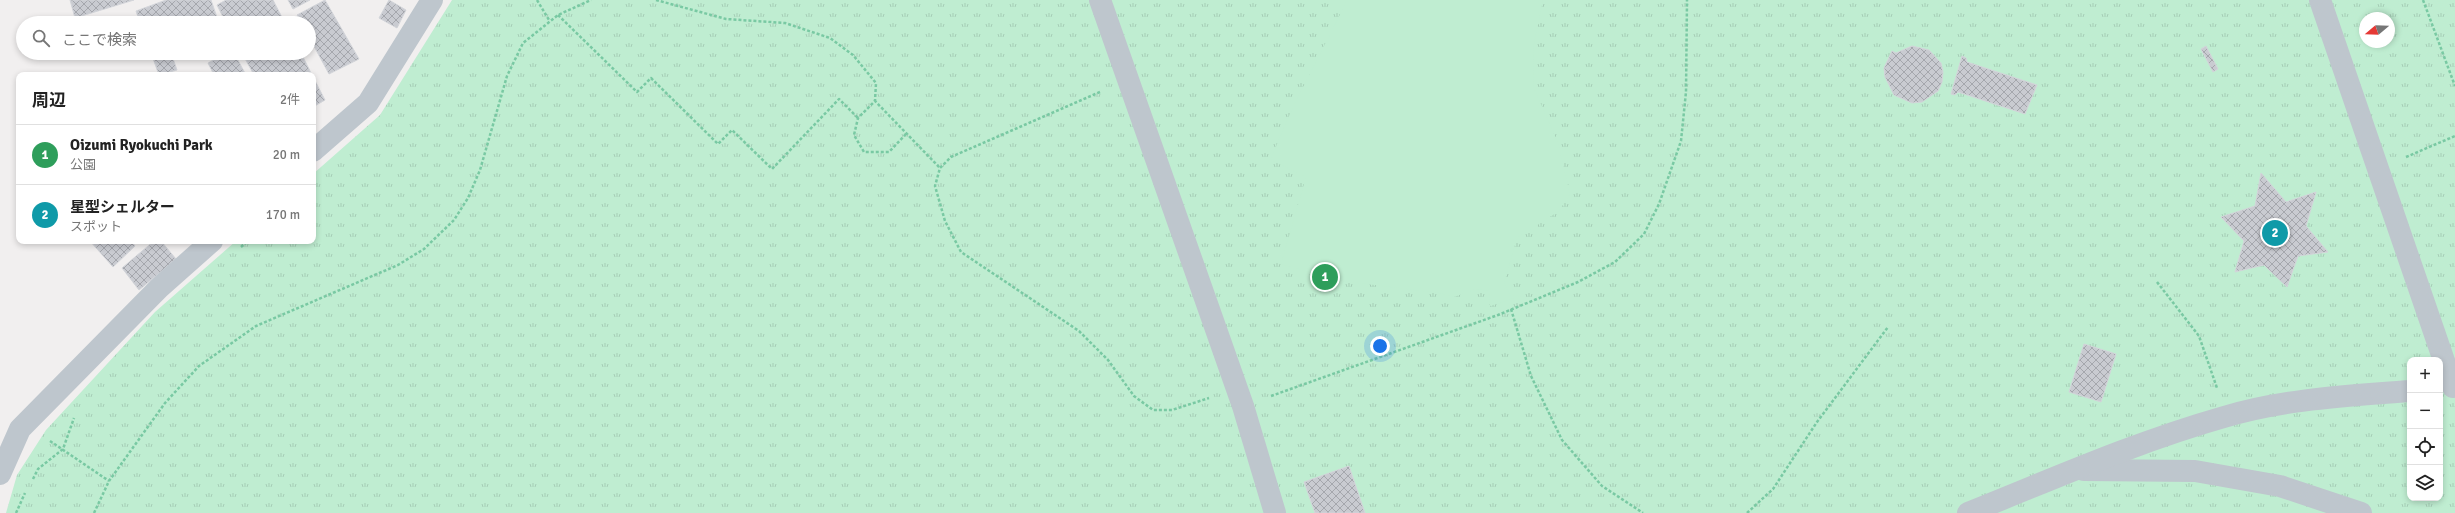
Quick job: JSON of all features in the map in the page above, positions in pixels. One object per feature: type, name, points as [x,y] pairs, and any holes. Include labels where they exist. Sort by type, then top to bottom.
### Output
[{"type":"street","points":[[316,148],[368,103],[432,0]]},
{"type":"street","points":[[1100,0],[1240,398],[1275,513]]},
{"type":"street","points":[[2320,0],[2450,388]]},
{"type":"street","points":[[0,474],[24,425],[159,288],[209,244]]},
{"type":"street","points":[[1968,513],[2072,470],[2147,442],[2225,416],[2283,404],[2407,391]]},
{"type":"street","points":[[2072,470],[2195,471],[2280,486],[2362,513]]},
{"type":"path","points":[[537,0],[549,20]]},
{"type":"path","points":[[94,513],[109,481],[165,403],[199,366],[256,326],[398,265],[424,249],[454,220],[468,198],[480,170],[507,76],[523,43],[549,20],[591,0]]},
{"type":"path","points":[[656,0],[726,19],[785,23],[830,38],[853,54],[876,83],[875,101],[858,118],[854,135],[864,152],[874,154],[889,152],[906,134]]},
{"type":"path","points":[[1128,80],[951,157],[940,168],[935,186],[945,220],[961,252],[1079,331],[1108,360],[1134,396],[1153,410],[1172,410],[1240,398],[1511,310],[1578,282],[1615,262],[1644,234],[1659,204],[1681,141],[1686,92],[1687,0]]},
{"type":"path","points":[[2423,0],[2455,86]]},
{"type":"path","points":[[558,15],[637,92],[651,78],[718,144],[732,130],[772,169],[840,99],[858,118]]},
{"type":"path","points":[[875,101],[940,168]]},
{"type":"path","points":[[2378,170],[2455,136]]},
{"type":"path","points":[[2157,282],[2199,336],[2219,395]]},
{"type":"path","points":[[1511,310],[1530,376],[1562,440],[1602,486],[1643,513]]},
{"type":"path","points":[[1747,513],[1773,489],[1818,422],[1888,326]]},
{"type":"path","points":[[24,425],[63,449],[109,481]]},
{"type":"path","points":[[31,482],[38,469],[63,449]]},
{"type":"path","points":[[16,513],[28,488]]},
{"type":"green space","points":[[452,0],[2455,0],[2455,513],[6,513],[17,475],[46,430],[155,312],[233,244],[316,244],[316,171],[380,115]]},
{"type":"green space","points":[[1347,0],[1543,0],[1534,44],[1533,86],[1558,143],[1570,194],[1559,211],[1517,238],[1504,283],[1510,295],[1521,296],[1490,306],[1489,291],[1476,289],[1454,297],[1439,293],[1342,281],[1281,264],[1306,177],[1271,160],[1297,99]]},
{"type":"building","points":[[70,0],[134,0],[82,16],[74,16]]},
{"type":"building","points":[[166,0],[211,0],[217,16],[138,16],[136,11]]},
{"type":"building","points":[[226,0],[273,0],[281,16],[222,16],[217,5]]},
{"type":"building","points":[[288,0],[310,0],[293,9]]},
{"type":"building","points":[[325,0],[359,59],[329,74],[316,50],[316,16],[297,15]]},
{"type":"building","points":[[389,0],[406,10],[397,28],[379,18]]},
{"type":"building","points":[[1912,46],[1929,50],[1941,63],[1943,72],[1942,82],[1938,91],[1922,102],[1912,103],[1894,95],[1885,77],[1884,68],[1892,51],[1896,53]]},
{"type":"building","points":[[2206,46],[2218,69],[2213,72],[2201,49]]},
{"type":"building","points":[[1962,56],[1966,58],[1967,62],[2037,85],[2025,114],[1958,92],[1955,95],[1951,94]]},
{"type":"building","points":[[154,60],[173,60],[177,70],[170,72],[158,72]]},
{"type":"building","points":[[213,60],[238,60],[244,72],[212,72],[208,63]]},
{"type":"building","points":[[246,60],[304,60],[310,72],[252,72]]},
{"type":"building","points":[[316,83],[325,100],[316,105]]},
{"type":"building","points":[[2261,173],[2286,202],[2316,192],[2306,226],[2328,252],[2298,256],[2287,287],[2264,265],[2235,272],[2244,241],[2221,217],[2255,206]]},
{"type":"building","points":[[93,244],[133,244],[135,246],[113,267]]},
{"type":"building","points":[[150,244],[164,244],[176,259],[139,290],[122,268]]},
{"type":"building","points":[[2084,344],[2116,354],[2101,402],[2069,392]]},
{"type":"building","points":[[1349,466],[1365,513],[1315,513],[1304,482]]},
{"type":"place","name":"星型シェルター","points":[[2275,233]]},
{"type":"place","name":"Oizumi Ryokuchi Park","points":[[1325,277]]}]
